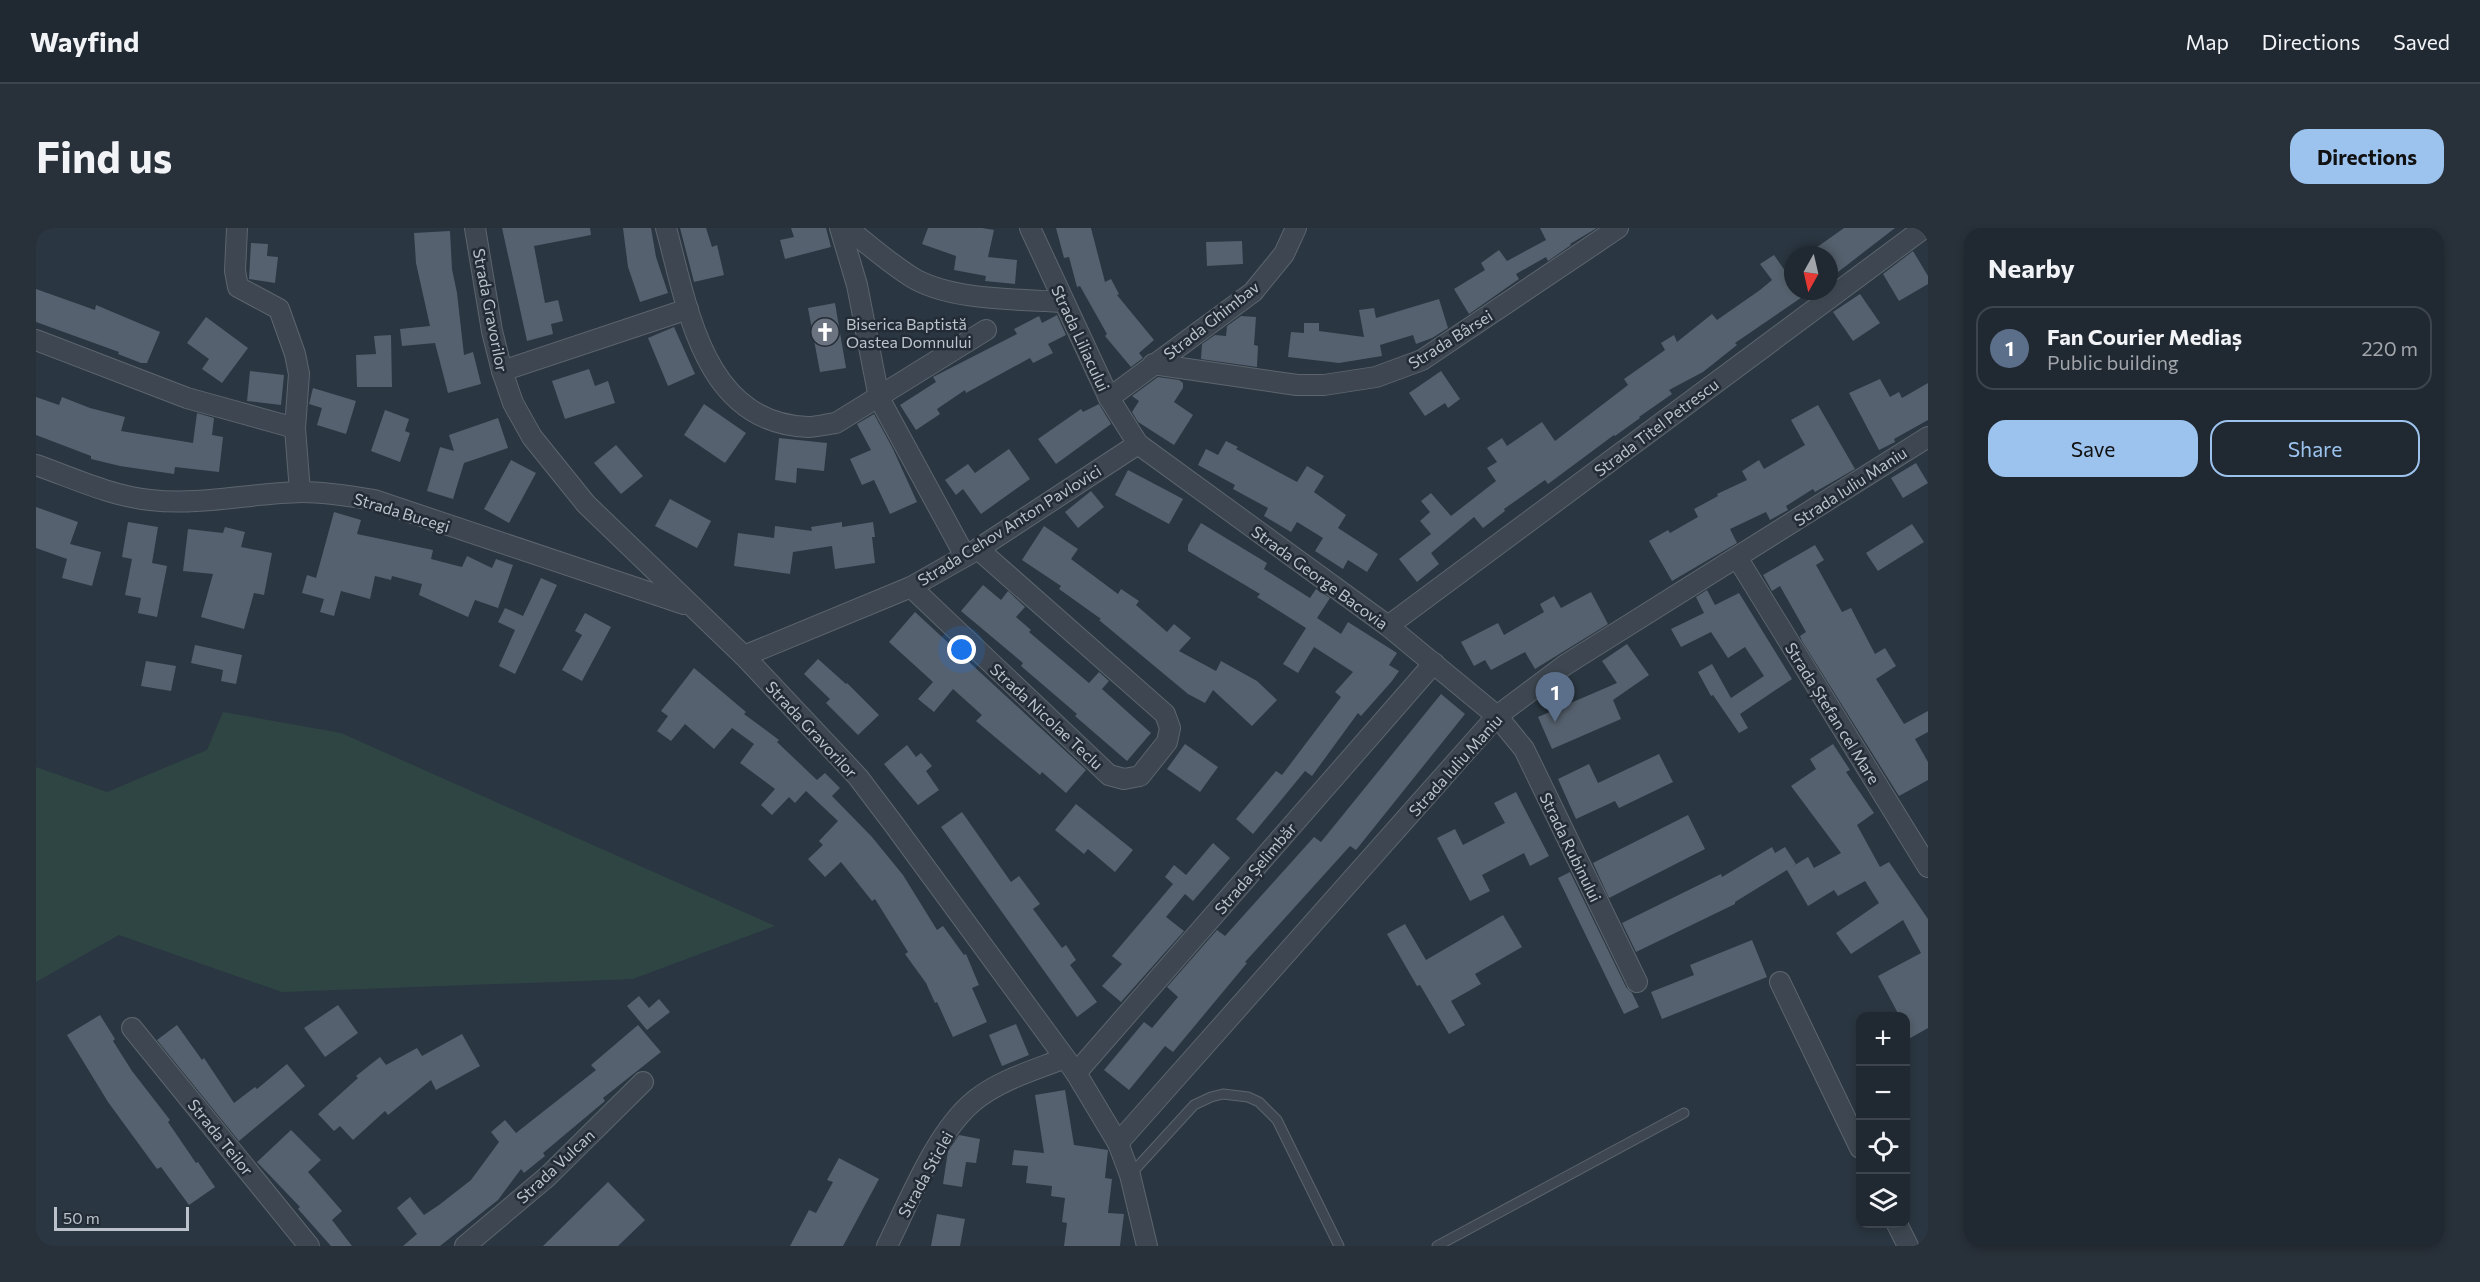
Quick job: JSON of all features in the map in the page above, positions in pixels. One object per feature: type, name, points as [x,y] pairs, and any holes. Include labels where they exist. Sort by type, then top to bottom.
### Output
[{"type":"street","points":[[237,228],[235,270],[238,287],[279,309],[295,354],[299,374],[295,428],[300,492]]},
{"type":"street","name":"Strada Gravorilor","points":[[475,228],[492,331],[502,371],[513,403],[532,437],[586,504],[744,656],[858,777],[1070,1066],[1118,1143],[1130,1175],[1147,1246]]},
{"type":"street","points":[[666,228],[688,309],[703,351],[722,386],[744,406],[774,421],[809,427],[836,423],[986,330]]},
{"type":"street","points":[[840,228],[859,295],[879,398],[971,553]]},
{"type":"street","points":[[847,228],[911,277],[940,288],[979,297],[1064,302]]},
{"type":"street","name":"Strada Liliacului","points":[[1030,228],[1109,398],[1138,444]]},
{"type":"street","name":"Strada Ghimbav","points":[[1109,398],[1253,292],[1284,254],[1296,228]]},
{"type":"street","name":"Strada Bârsei","points":[[1153,364],[1297,386],[1334,384],[1376,377],[1422,360],[1618,228]]},
{"type":"street","name":"Strada Titel Petrescu","points":[[1388,626],[1923,228]]},
{"type":"street","points":[[502,371],[688,309]]},
{"type":"street","points":[[36,340],[187,398],[295,428]]},
{"type":"street","name":"Strada Iuliu Maniu","points":[[1118,1143],[1497,716],[1565,665],[1738,559],[1928,437]]},
{"type":"street","name":"Strada George Bacovia","points":[[1138,444],[1388,626],[1497,716]]},
{"type":"street","name":"Strada Cehov Anton Pavlovici","points":[[744,656],[911,587],[971,553],[1138,444]]},
{"type":"street","name":"Strada Bucegi","points":[[36,465],[111,491],[150,500],[187,500],[300,492],[339,494],[374,500],[690,605]]},
{"type":"street","name":"Strada Nicolae Teclu","points":[[911,587],[1109,775],[1124,779],[1140,776],[1167,742],[1170,728],[1165,714],[971,553]]},
{"type":"street","name":"Strada Ștefan cel Mare","points":[[1738,559],[1928,867]]},
{"type":"street","name":"Strada Șelimbăr","points":[[1070,1066],[1434,663]]},
{"type":"street","name":"Strada Rubinului","points":[[1497,716],[1524,749],[1637,982]]},
{"type":"street","points":[[1780,982],[1856,1140]]},
{"type":"street","name":"Strada Teilor","points":[[132,1028],[309,1246]]},
{"type":"street","name":"Strada Sticlei","points":[[887,1246],[938,1146],[956,1120],[974,1101],[994,1088],[1070,1066]]},
{"type":"street","name":"Strada Vulcan","points":[[465,1246],[548,1176],[643,1082]]},
{"type":"street","points":[[1899,1228],[1908,1246]]},
{"type":"lane","points":[[1130,1175],[1194,1105],[1211,1096],[1223,1094],[1248,1097],[1269,1110],[1277,1120],[1339,1246]]},
{"type":"lane","points":[[1437,1246],[1684,1113]]},
{"type":"green space","points":[[223,712],[341,733],[775,926],[633,979],[282,992],[119,935],[36,982],[36,767],[107,792],[207,750]]},
{"type":"building","points":[[502,228],[590,228],[591,235],[534,246],[545,303],[558,300],[563,321],[551,324],[553,334],[527,341]]},
{"type":"building","points":[[623,228],[651,228],[656,257],[668,293],[640,302],[628,267]]},
{"type":"building","points":[[680,228],[706,228],[712,247],[717,245],[724,275],[694,282]]},
{"type":"building","points":[[791,228],[826,228],[831,247],[785,259],[780,240],[794,237]]},
{"type":"building","points":[[928,228],[994,230],[988,257],[1017,260],[1015,284],[985,281],[986,276],[954,270],[956,256],[922,244]]},
{"type":"building","points":[[1056,228],[1091,228],[1105,282],[1111,279],[1119,294],[1117,295],[1154,340],[1139,353],[1143,358],[1131,367],[1105,336],[1107,334],[1080,286],[1077,287],[1069,257],[1064,258]]},
{"type":"building","points":[[1540,228],[1597,228],[1570,244],[1548,261],[1546,257],[1516,274],[1519,279],[1469,314],[1454,289],[1485,270],[1481,263],[1499,250],[1507,261],[1546,240]]},
{"type":"building","points":[[1844,228],[1895,228],[1838,272],[1838,246],[1819,246]]},
{"type":"building","points":[[450,231],[452,269],[464,355],[473,352],[481,384],[448,393],[435,343],[402,346],[400,329],[430,326],[416,263],[414,233]]},
{"type":"building","points":[[1242,241],[1243,264],[1207,266],[1206,242]]},
{"type":"building","points":[[251,243],[268,244],[267,256],[278,257],[275,283],[249,279]]},
{"type":"building","points":[[1913,251],[1928,276],[1928,284],[1899,301],[1883,274]]},
{"type":"building","points":[[1774,255],[1784,269],[1784,300],[1798,300],[1735,343],[1737,345],[1703,372],[1669,390],[1672,394],[1548,484],[1545,480],[1504,509],[1505,511],[1483,528],[1474,517],[1431,553],[1439,564],[1417,582],[1399,559],[1431,534],[1420,521],[1430,512],[1421,501],[1431,493],[1451,516],[1496,481],[1487,468],[1497,462],[1487,448],[1502,438],[1507,446],[1542,422],[1555,441],[1628,385],[1624,379],[1665,350],[1661,343],[1674,335],[1677,342],[1712,314],[1717,320],[1772,280],[1760,264]]},
{"type":"building","points":[[36,289],[95,310],[96,305],[160,332],[147,363],[141,363],[118,354],[119,352],[36,322]]},
{"type":"building","points":[[1860,294],[1880,323],[1853,341],[1833,312]]},
{"type":"building","points":[[1439,299],[1448,328],[1432,338],[1416,344],[1413,335],[1380,345],[1382,356],[1339,363],[1288,357],[1291,332],[1304,333],[1304,323],[1319,323],[1319,331],[1364,337],[1359,310],[1374,308],[1376,318]]},
{"type":"building","points":[[835,303],[846,368],[820,372],[808,308]]},
{"type":"building","points":[[1057,315],[1066,335],[1048,344],[1053,353],[1033,363],[1030,358],[966,393],[965,390],[937,409],[940,414],[916,430],[900,405],[936,382],[933,377],[1017,334],[1014,329],[1039,316],[1042,323]]},
{"type":"building","points":[[1241,316],[1256,317],[1254,345],[1258,346],[1257,367],[1201,359],[1202,344],[1215,335],[1226,336],[1227,326]]},
{"type":"building","points":[[206,317],[248,348],[222,383],[202,369],[209,359],[187,343]]},
{"type":"building","points":[[674,327],[695,374],[668,386],[648,338]]},
{"type":"building","points":[[391,335],[392,387],[357,387],[356,355],[376,354],[374,336]]},
{"type":"building","points":[[589,369],[595,386],[608,381],[615,403],[565,419],[552,381]]},
{"type":"building","points":[[250,371],[284,375],[281,405],[247,401]]},
{"type":"building","points":[[1441,371],[1460,399],[1448,408],[1445,403],[1425,416],[1409,393]]},
{"type":"building","points":[[1158,377],[1179,380],[1183,383],[1183,388],[1174,402],[1193,415],[1174,445],[1138,422],[1132,412],[1139,401],[1132,396]]},
{"type":"building","points":[[1880,379],[1890,397],[1899,392],[1902,398],[1928,383],[1928,420],[1879,450],[1849,393]]},
{"type":"building","points":[[313,388],[356,401],[346,434],[317,425],[322,408],[309,404]]},
{"type":"building","points":[[36,397],[59,405],[62,397],[90,408],[125,417],[121,431],[193,443],[197,413],[214,418],[212,435],[223,437],[219,472],[175,467],[174,474],[91,459],[91,456],[36,435]]},
{"type":"building","points":[[704,404],[746,433],[725,463],[684,435]]},
{"type":"building","points":[[1099,404],[1111,424],[1056,464],[1038,439],[1081,409],[1083,412]]},
{"type":"building","points":[[1818,405],[1855,469],[1815,492],[1813,489],[1786,506],[1788,510],[1770,520],[1766,512],[1730,529],[1737,543],[1672,581],[1649,541],[1668,530],[1670,533],[1698,517],[1694,509],[1718,496],[1717,494],[1747,480],[1742,471],[1759,460],[1764,469],[1805,445],[1791,420]]},
{"type":"building","points":[[385,410],[409,419],[405,431],[410,433],[400,462],[371,451]]},
{"type":"building","points":[[874,414],[917,502],[890,514],[874,480],[862,485],[850,459],[871,450],[857,424]]},
{"type":"building","points":[[498,418],[508,448],[464,463],[453,499],[427,491],[440,447],[454,451],[449,435]]},
{"type":"building","points":[[779,438],[827,443],[824,471],[797,468],[796,483],[775,480]]},
{"type":"building","points":[[1226,441],[1238,447],[1236,449],[1297,482],[1307,466],[1324,476],[1314,492],[1346,515],[1338,528],[1378,554],[1367,572],[1348,560],[1343,569],[1315,551],[1323,538],[1297,522],[1291,532],[1264,516],[1268,508],[1233,489],[1235,485],[1198,465],[1206,449],[1218,455]]},
{"type":"building","points":[[616,445],[643,476],[621,494],[594,463]]},
{"type":"building","points":[[1009,449],[1030,479],[981,514],[963,489],[956,495],[945,480],[968,464],[975,473]]},
{"type":"building","points":[[511,460],[536,473],[509,523],[484,509]]},
{"type":"building","points":[[1916,463],[1928,483],[1903,498],[1891,478]]},
{"type":"building","points":[[1128,470],[1183,499],[1169,524],[1115,495]]},
{"type":"building","points":[[1091,491],[1104,507],[1078,528],[1065,512]]},
{"type":"building","points":[[670,499],[711,521],[697,548],[655,526]]},
{"type":"building","points":[[36,507],[78,522],[70,544],[101,552],[92,586],[62,578],[67,559],[36,548]]},
{"type":"building","points":[[334,512],[361,520],[357,534],[433,550],[431,559],[462,567],[467,556],[492,568],[496,559],[513,565],[498,608],[475,600],[468,617],[419,595],[422,584],[392,576],[391,580],[375,576],[370,599],[341,591],[334,616],[320,612],[324,599],[302,593],[307,575],[316,578]]},
{"type":"building","points":[[128,522],[158,527],[152,563],[167,566],[157,617],[138,613],[141,598],[125,595],[132,559],[122,557]]},
{"type":"building","points":[[842,522],[842,527],[873,522],[875,563],[835,569],[832,546],[793,552],[790,574],[734,566],[738,533],[774,538],[775,526],[812,531],[811,527]]},
{"type":"building","points":[[1201,523],[1267,563],[1264,569],[1310,598],[1316,589],[1330,598],[1317,618],[1341,634],[1348,622],[1397,653],[1389,665],[1399,671],[1392,681],[1361,716],[1358,713],[1312,776],[1305,771],[1253,834],[1236,819],[1276,771],[1282,775],[1341,697],[1335,692],[1353,672],[1314,647],[1298,673],[1283,664],[1306,628],[1257,597],[1260,594],[1188,551],[1188,545]]},
{"type":"building","points":[[1912,524],[1924,542],[1878,571],[1866,553]]},
{"type":"building","points":[[1044,526],[1078,549],[1071,559],[1118,594],[1121,589],[1139,601],[1136,605],[1167,632],[1174,624],[1191,638],[1179,651],[1216,671],[1221,661],[1257,681],[1277,700],[1252,726],[1213,690],[1205,703],[1188,694],[1099,620],[1101,619],[1059,589],[1061,586],[1022,560]]},
{"type":"building","points":[[225,527],[245,532],[241,547],[272,553],[264,595],[254,593],[244,629],[201,617],[213,574],[183,571],[188,529],[223,533]]},
{"type":"building","points":[[1815,545],[1824,560],[1816,565],[1842,612],[1851,608],[1875,654],[1885,648],[1896,666],[1876,679],[1904,724],[1928,711],[1928,732],[1915,739],[1928,762],[1928,780],[1899,796],[1802,641],[1800,636],[1806,632],[1780,586],[1772,591],[1763,575]]},
{"type":"building","points":[[541,578],[557,585],[515,674],[499,666],[515,630],[498,622],[505,608],[523,616]]},
{"type":"building","points":[[983,585],[1001,600],[1008,591],[1025,607],[1016,617],[1031,630],[1029,632],[1089,683],[1099,672],[1109,681],[1102,689],[1151,733],[1127,761],[1021,666],[1023,663],[961,611]]},
{"type":"building","points":[[1707,590],[1715,605],[1739,593],[1792,679],[1740,714],[1748,728],[1739,733],[1713,695],[1711,696],[1698,672],[1712,664],[1731,698],[1764,676],[1745,647],[1728,658],[1711,632],[1681,647],[1671,629],[1704,613],[1696,597]]},
{"type":"building","points":[[1591,592],[1608,624],[1535,669],[1525,652],[1491,670],[1485,660],[1474,666],[1461,642],[1498,623],[1504,635],[1544,612],[1540,604],[1554,596],[1561,608]]},
{"type":"building","points":[[915,612],[1086,770],[1066,793],[1042,772],[1040,775],[976,721],[982,715],[953,689],[934,712],[918,699],[933,682],[889,642]]},
{"type":"building","points":[[585,613],[611,627],[582,681],[562,670],[582,635],[575,631]]},
{"type":"building","points":[[1627,644],[1649,675],[1613,700],[1621,719],[1552,749],[1538,717],[1617,683],[1602,661]]},
{"type":"building","points":[[195,645],[242,655],[236,684],[221,681],[223,670],[191,663]]},
{"type":"building","points":[[818,659],[847,683],[879,715],[858,735],[826,703],[830,699],[804,674]]},
{"type":"building","points":[[146,661],[176,666],[171,691],[141,686]]},
{"type":"building","points":[[694,668],[746,712],[744,714],[779,740],[777,742],[817,780],[825,773],[840,788],[832,796],[872,837],[903,875],[937,930],[943,926],[964,955],[966,954],[979,985],[972,988],[987,1022],[953,1037],[937,1002],[935,1003],[926,983],[905,954],[908,952],[875,899],[872,901],[841,862],[825,877],[808,859],[823,845],[819,841],[838,821],[806,791],[795,803],[789,797],[772,815],[761,805],[775,789],[740,763],[754,744],[732,728],[714,749],[685,724],[671,741],[657,731],[668,716],[661,711]]},
{"type":"building","points":[[1441,694],[1465,714],[1356,850],[1350,846],[1245,962],[1247,963],[1173,1052],[1165,1046],[1129,1090],[1104,1070],[1144,1022],[1152,1028],[1178,997],[1167,987],[1217,930],[1225,936],[1314,837],[1321,842]]},
{"type":"building","points":[[1185,744],[1218,767],[1200,792],[1167,769]]},
{"type":"building","points":[[1833,744],[1850,770],[1846,772],[1874,813],[1857,825],[1880,867],[1889,862],[1928,919],[1928,1028],[1910,1038],[1910,1012],[1897,1012],[1878,976],[1921,953],[1903,920],[1851,954],[1836,933],[1879,903],[1865,881],[1838,896],[1834,890],[1808,906],[1787,870],[1735,904],[1636,952],[1622,923],[1721,874],[1722,877],[1772,847],[1775,853],[1785,847],[1796,864],[1790,868],[1808,857],[1814,868],[1841,853],[1791,786],[1816,769],[1810,759]]},
{"type":"building","points":[[907,745],[916,757],[921,753],[932,766],[926,771],[939,790],[918,805],[884,764]]},
{"type":"building","points":[[1659,754],[1673,782],[1619,808],[1615,801],[1576,819],[1558,779],[1589,764],[1598,783]]},
{"type":"building","points":[[1516,792],[1549,856],[1530,866],[1524,853],[1482,875],[1490,891],[1470,901],[1437,838],[1455,829],[1463,845],[1505,823],[1494,803]]},
{"type":"building","points":[[1076,804],[1133,850],[1115,872],[1088,849],[1084,854],[1055,830]]},
{"type":"building","points":[[962,812],[1011,882],[1019,876],[1040,904],[1033,909],[1062,948],[1066,945],[1076,960],[1070,965],[1097,1002],[1077,1017],[941,827]]},
{"type":"building","points":[[1688,815],[1705,849],[1609,898],[1593,863]]},
{"type":"building","points":[[1213,843],[1230,858],[1193,901],[1185,894],[1166,917],[1184,931],[1121,1002],[1102,986],[1122,964],[1112,956],[1173,884],[1165,877],[1174,865],[1186,875]]},
{"type":"building","points":[[1570,872],[1626,987],[1639,1007],[1624,1014],[1558,878]]},
{"type":"building","points":[[1503,915],[1522,947],[1475,974],[1481,984],[1451,1001],[1465,1025],[1449,1034],[1420,985],[1417,986],[1387,934],[1405,924],[1426,960]]},
{"type":"building","points":[[1752,940],[1767,977],[1662,1019],[1651,992],[1694,975],[1690,965]]},
{"type":"building","points":[[639,996],[649,1008],[659,999],[670,1012],[647,1030],[627,1006]]},
{"type":"building","points":[[338,1005],[358,1033],[325,1057],[304,1028]]},
{"type":"building","points":[[100,1015],[132,1071],[170,1120],[168,1122],[215,1187],[189,1205],[161,1167],[157,1169],[108,1102],[67,1035]]},
{"type":"building","points":[[1016,1024],[1029,1055],[1002,1066],[989,1035]]},
{"type":"building","points":[[177,1025],[202,1060],[204,1058],[234,1103],[255,1087],[257,1089],[287,1064],[305,1086],[239,1141],[157,1040]]},
{"type":"building","points":[[638,1025],[661,1052],[603,1098],[605,1101],[543,1153],[545,1156],[524,1173],[521,1169],[498,1200],[440,1246],[403,1246],[417,1234],[397,1208],[410,1197],[424,1215],[439,1205],[471,1180],[499,1142],[491,1132],[505,1120],[516,1133],[596,1070],[591,1065]]},
{"type":"building","points":[[462,1034],[480,1066],[436,1090],[431,1080],[388,1115],[385,1111],[353,1140],[340,1126],[334,1131],[318,1114],[358,1078],[356,1076],[380,1057],[386,1065],[417,1048],[422,1056]]},
{"type":"building","points":[[1065,1090],[1074,1145],[1108,1150],[1105,1178],[1112,1179],[1108,1213],[1124,1214],[1120,1246],[1064,1246],[1067,1223],[1062,1222],[1065,1198],[1051,1196],[1052,1186],[1026,1183],[1028,1166],[1012,1165],[1014,1150],[1044,1153],[1035,1095]]},
{"type":"building","points":[[291,1130],[321,1160],[308,1172],[342,1211],[332,1220],[352,1246],[331,1246],[298,1209],[300,1207],[257,1162]]},
{"type":"building","points":[[959,1135],[980,1139],[976,1163],[966,1162],[962,1187],[943,1184],[948,1151]]},
{"type":"building","points":[[839,1158],[879,1179],[843,1246],[790,1246],[809,1210],[816,1213],[833,1182],[827,1180]]},
{"type":"building","points":[[608,1182],[645,1220],[618,1246],[543,1246]]},
{"type":"building","points":[[937,1214],[965,1219],[960,1246],[931,1246]]},
{"type":"place","name":"Biserica Baptistă Oastea Domnului","points":[[825,332]]},
{"type":"place","name":"Fan Courier Mediaș","points":[[1555,722]]}]
